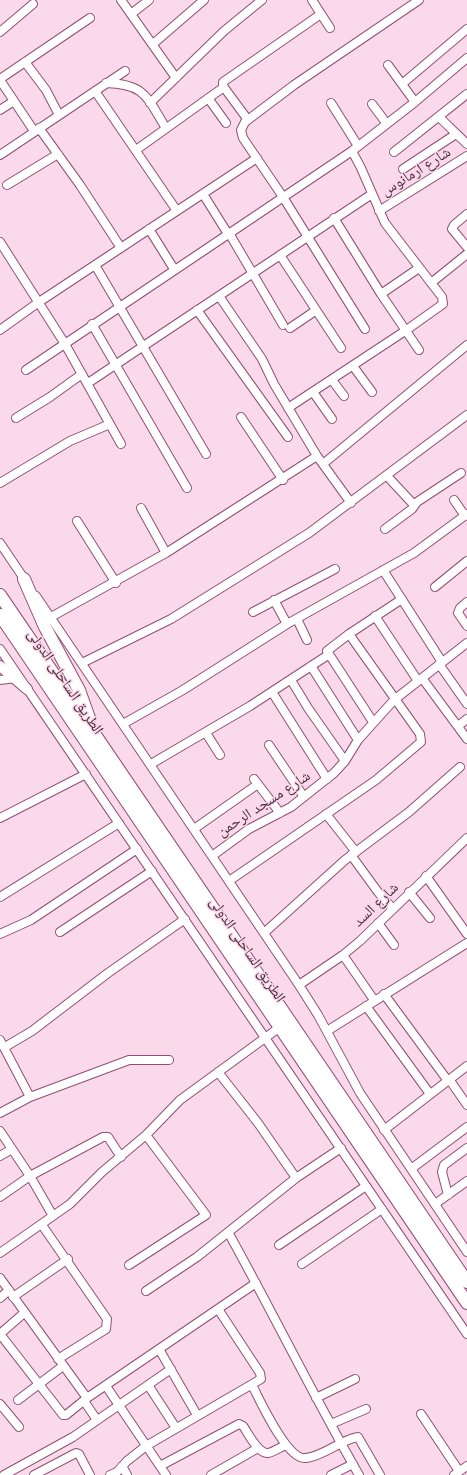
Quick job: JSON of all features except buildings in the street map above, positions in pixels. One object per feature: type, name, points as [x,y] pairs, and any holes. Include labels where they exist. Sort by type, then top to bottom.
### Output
[{"type":"highway","points":[[24,579],[46,627],[79,690],[92,731]]},
{"type":"highway","name":"الطريق الساحلى الدولى","points":[[0,595],[467,1282]]},
{"type":"highway","name":"الطريق الساحلى الدولى","points":[[0,615],[467,1303]]},
{"type":"main road","points":[[0,666],[16,678],[27,689]]},
{"type":"street","points":[[121,0],[176,78]]},
{"type":"street","points":[[131,14],[149,0]]},
{"type":"street","points":[[153,44],[204,0]]},
{"type":"street","points":[[150,103],[251,3],[262,0]]},
{"type":"street","points":[[312,0],[330,28]]},
{"type":"street","points":[[365,329],[283,197],[241,133],[243,124],[294,85],[419,0]]},
{"type":"street","points":[[0,32],[33,4]]},
{"type":"street","points":[[248,120],[222,84],[225,80],[321,14]]},
{"type":"street","points":[[90,18],[1,77],[14,101],[58,154],[121,248]]},
{"type":"street","points":[[402,84],[467,29]]},
{"type":"street","points":[[26,370],[92,324],[355,149],[415,102],[467,58]]},
{"type":"street","points":[[25,62],[46,90],[59,116]]},
{"type":"street","points":[[388,65],[415,102]]},
{"type":"street","points":[[0,155],[125,70]]},
{"type":"street","points":[[106,83],[125,84],[142,91],[166,128]]},
{"type":"street","points":[[136,150],[224,87]]},
{"type":"street","points":[[95,90],[177,211]]},
{"type":"street","points":[[394,152],[440,117],[467,94]]},
{"type":"street","points":[[208,98],[226,123]]},
{"type":"street","points":[[0,110],[14,101]]},
{"type":"street","points":[[288,408],[406,331],[443,304],[442,297],[389,229],[379,211],[355,149],[331,103]]},
{"type":"street","points":[[372,104],[387,124]]},
{"type":"street","points":[[440,117],[467,144]]},
{"type":"street","points":[[403,169],[456,134]]},
{"type":"street","points":[[7,185],[58,154]]},
{"type":"street","name":"شارع ارمانوس","points":[[379,211],[467,156]]},
{"type":"street","points":[[0,330],[39,302],[257,158]]},
{"type":"street","points":[[203,194],[286,326],[315,311]]},
{"type":"street","points":[[88,383],[372,194]]},
{"type":"street","points":[[467,214],[454,225],[452,229],[467,248]]},
{"type":"street","points":[[334,218],[381,294],[419,350]]},
{"type":"street","points":[[149,229],[174,269]]},
{"type":"street","points":[[0,242],[65,344],[121,444]]},
{"type":"street","points":[[431,283],[467,254]]},
{"type":"street","points":[[280,255],[315,311],[341,348]]},
{"type":"street","points":[[95,265],[206,454]]},
{"type":"street","points":[[381,294],[419,268]]},
{"type":"street","points":[[218,296],[262,359],[274,384],[317,456],[351,503]]},
{"type":"street","points":[[197,310],[288,437]]},
{"type":"street","points":[[92,324],[187,488]]},
{"type":"street","points":[[323,464],[467,345]]},
{"type":"street","points":[[353,366],[372,392]]},
{"type":"street","points":[[16,418],[50,397],[82,374]]},
{"type":"street","points":[[332,380],[344,396]]},
{"type":"street","points":[[313,392],[332,419]]},
{"type":"street","points":[[82,663],[177,616],[310,533],[467,415]]},
{"type":"street","points":[[240,417],[282,480]]},
{"type":"street","points":[[0,483],[70,441],[110,424]]},
{"type":"street","points":[[51,617],[166,553],[282,480],[317,456]]},
{"type":"street","points":[[386,529],[412,509],[414,505],[461,473]]},
{"type":"street","points":[[387,476],[414,505]]},
{"type":"street","points":[[123,724],[183,690],[287,624],[427,545],[466,515],[454,500]]},
{"type":"street","points":[[141,508],[166,553]]},
{"type":"street","points":[[77,521],[116,582]]},
{"type":"street","points":[[0,543],[300,985],[353,1080],[384,1130],[467,1252]]},
{"type":"street","points":[[435,587],[467,561]]},
{"type":"street","points":[[252,612],[335,569]]},
{"type":"street","points":[[383,570],[467,704]]},
{"type":"street","points":[[274,600],[287,624]]},
{"type":"street","points":[[372,722],[328,655],[328,649],[375,616],[402,600]]},
{"type":"street","points":[[467,602],[460,608],[458,613],[467,626]]},
{"type":"street","points":[[375,616],[420,680],[467,739]]},
{"type":"street","points":[[297,619],[307,640]]},
{"type":"street","points":[[229,881],[376,780],[421,742],[420,734],[394,700],[349,634]]},
{"type":"street","name":"شارع مسجد الرحمن","points":[[212,856],[250,829],[280,813],[304,797],[327,779],[345,761],[358,740],[372,722],[394,700],[467,643]]},
{"type":"street","points":[[0,649],[467,1334]]},
{"type":"street","points":[[150,764],[206,733],[328,655]]},
{"type":"street","points":[[311,666],[358,740]]},
{"type":"street","points":[[0,680],[16,678]]},
{"type":"street","points":[[291,680],[326,735],[345,761]]},
{"type":"street","points":[[272,692],[327,779]]},
{"type":"street","points":[[458,726],[467,719]]},
{"type":"street","points":[[206,733],[220,755]]},
{"type":"street","points":[[269,745],[304,797]]},
{"type":"street","points":[[264,933],[354,854],[409,812],[460,768]]},
{"type":"street","points":[[0,818],[86,774]]},
{"type":"street","points":[[194,829],[256,781],[280,813]]},
{"type":"street","points":[[326,814],[378,892],[393,908]]},
{"type":"street","points":[[0,897],[119,823]]},
{"type":"street","name":"شارع السد","points":[[300,985],[343,955],[467,838]]},
{"type":"street","points":[[0,934],[31,920],[137,849]]},
{"type":"street","points":[[60,932],[152,871]]},
{"type":"street","points":[[426,876],[467,934]]},
{"type":"street","points":[[409,892],[430,918]]},
{"type":"street","points":[[30,1097],[2,1044],[32,1031],[108,972],[185,919]]},
{"type":"street","points":[[378,923],[394,945]]},
{"type":"street","points":[[327,1031],[374,1000],[466,945]]},
{"type":"street","points":[[343,955],[374,1000]]},
{"type":"street","points":[[384,994],[467,1105]]},
{"type":"street","points":[[366,1006],[430,1094]]},
{"type":"street","points":[[0,1253],[53,1216],[146,1135],[170,1108],[280,1028]]},
{"type":"street","points":[[0,1113],[30,1097],[129,1060],[169,1060]]},
{"type":"street","points":[[384,1130],[467,1066]]},
{"type":"street","points":[[218,1072],[258,1123],[296,1178]]},
{"type":"street","points":[[411,1169],[467,1127]]},
{"type":"street","points":[[0,1131],[30,1176],[53,1216]]},
{"type":"street","points":[[129,1265],[206,1215],[146,1135]]},
{"type":"street","points":[[0,1197],[30,1176],[105,1136],[108,1137],[121,1157]]},
{"type":"street","points":[[146,1291],[197,1257],[296,1178],[341,1148]]},
{"type":"street","points":[[448,1195],[442,1169],[446,1163],[467,1148]]},
{"type":"street","points":[[0,1156],[12,1149]]},
{"type":"street","points":[[435,1204],[467,1181]]},
{"type":"street","points":[[279,1245],[366,1186]]},
{"type":"street","points":[[302,1264],[382,1209]]},
{"type":"street","points":[[18,1400],[40,1384],[61,1362],[106,1329],[108,1324],[107,1319],[68,1259],[42,1225]]},
{"type":"street","points":[[228,1232],[256,1282],[316,1398],[360,1475]]},
{"type":"street","points":[[0,1298],[68,1259]]},
{"type":"street","points":[[0,1278],[61,1362],[86,1399],[97,1420]]},
{"type":"street","points":[[24,1312],[0,1334],[64,1415],[256,1282]]},
{"type":"street","points":[[110,1475],[117,1472],[146,1446],[260,1379],[260,1373],[218,1309]]},
{"type":"street","points":[[159,1349],[197,1415]]},
{"type":"street","points":[[4,1475],[73,1437],[171,1369]]},
{"type":"street","points":[[316,1398],[355,1379]]},
{"type":"street","points":[[148,1385],[176,1428]]},
{"type":"street","points":[[252,1385],[286,1445],[295,1455],[306,1458],[356,1437],[359,1438],[380,1475]]},
{"type":"street","points":[[106,1386],[166,1475]]},
{"type":"street","points":[[0,1404],[19,1427]]},
{"type":"street","points":[[331,1424],[366,1409]]},
{"type":"street","points":[[421,1414],[457,1473],[467,1466]]},
{"type":"street","points":[[160,1466],[239,1424],[244,1426],[258,1448],[263,1452],[268,1453],[286,1445]]},
{"type":"street","points":[[211,1475],[258,1448]]},
{"type":"street","points":[[34,1475],[76,1453],[79,1454],[90,1475]]},
{"type":"street","points":[[331,1475],[353,1464]]},
{"type":"street","points":[[122,1466],[126,1475]]}]
